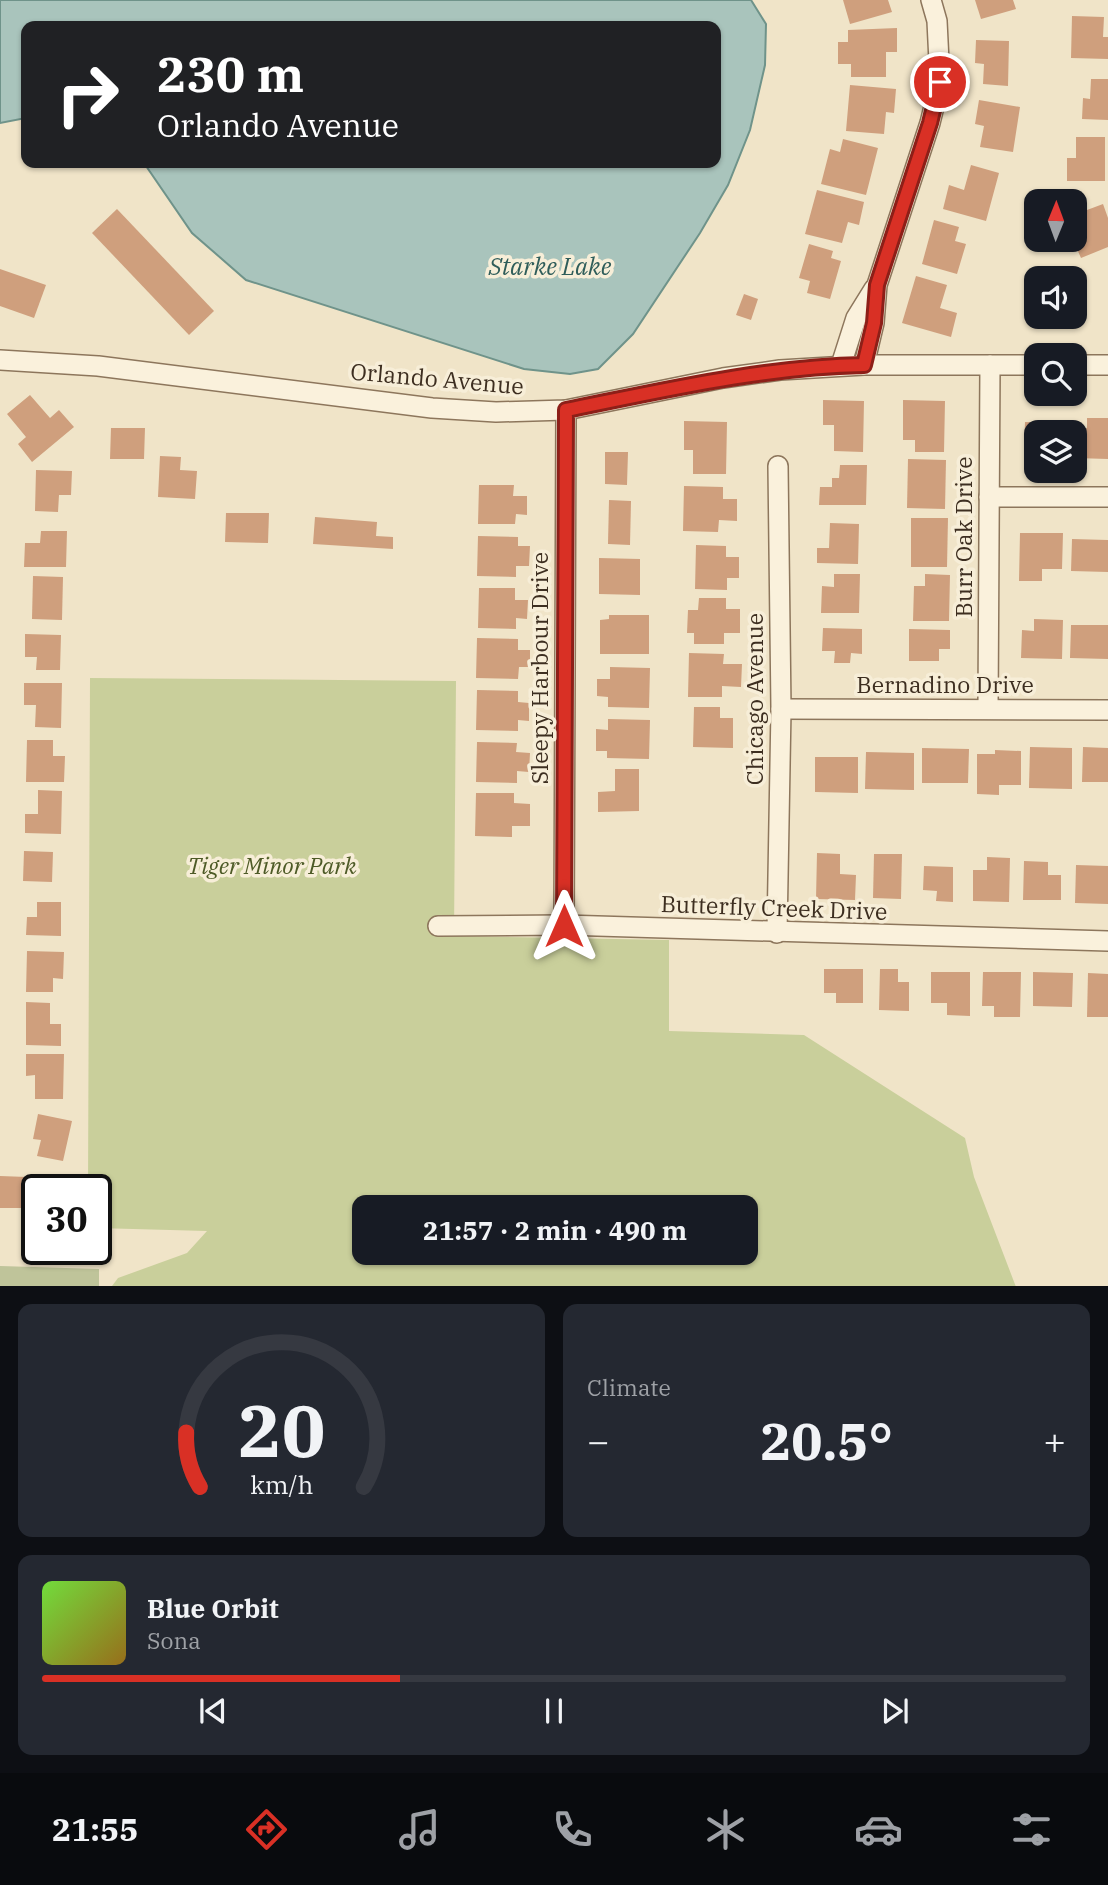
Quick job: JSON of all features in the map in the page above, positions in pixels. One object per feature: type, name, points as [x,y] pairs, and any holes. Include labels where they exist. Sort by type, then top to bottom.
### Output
[{"type":"street","points":[[864,365],[874,323],[877,285],[930,123],[940,82],[937,21],[931,0]]},
{"type":"street","points":[[841,365],[856,318],[877,285]]},
{"type":"street","name":"Orlando Avenue","points":[[0,360],[98,366],[432,408],[496,412],[566,410],[723,378],[841,365],[1024,365]]},
{"type":"street","name":"Burr Oak Drive","points":[[988,709],[990,365]]},
{"type":"street","points":[[1087,365],[1108,365]]},
{"type":"street","name":"Sleepy Harbour Drive","points":[[564,926],[566,410]]},
{"type":"street","name":"Chicago Avenue","points":[[777,933],[781,709],[778,466]]},
{"type":"street","points":[[989,497],[1108,497]]},
{"type":"street","name":"Bernadino Drive","points":[[781,709],[1108,710]]},
{"type":"street","name":"Butterfly Creek Drive","points":[[438,926],[564,926],[1108,941]]},
{"type":"green space","name":"Tiger Minor Park","points":[[90,678],[456,681],[454,936],[669,940],[669,1031],[804,1035],[965,1138],[974,1177],[1016,1286],[112,1286],[118,1278],[187,1253],[207,1231],[112,1228],[112,1174],[88,1174]]},
{"type":"green space","points":[[0,1266],[99,1269],[99,1286],[0,1286]]},
{"type":"water","name":"Starke Lake","points":[[0,0],[751,0],[766,24],[765,65],[750,130],[728,185],[700,233],[633,334],[598,369],[570,374],[524,369],[246,280],[192,233],[147,168],[721,168],[721,21],[21,21],[21,119],[0,123]]},
{"type":"building","points":[[843,0],[888,0],[892,12],[850,24]]},
{"type":"building","points":[[975,0],[1013,0],[1016,9],[981,19]]},
{"type":"building","points":[[1072,16],[1104,17],[1103,37],[1108,37],[1108,59],[1071,58]]},
{"type":"building","points":[[897,28],[897,52],[886,52],[886,77],[851,77],[851,64],[838,64],[838,42],[848,42],[848,30]]},
{"type":"building","points":[[976,40],[1009,41],[1008,86],[983,84],[984,64],[975,63]]},
{"type":"building","points":[[1091,79],[1108,79],[1108,120],[1082,119],[1083,98],[1090,99]]},
{"type":"building","points":[[850,85],[896,89],[894,113],[886,112],[884,134],[846,131]]},
{"type":"building","points":[[979,100],[1020,107],[1013,152],[980,147],[984,126],[975,124]]},
{"type":"building","points":[[1076,137],[1105,137],[1105,181],[1067,181],[1067,158],[1076,158]]},
{"type":"building","points":[[843,139],[878,148],[866,195],[821,184],[830,149],[840,152]]},
{"type":"building","points":[[971,165],[999,173],[986,221],[943,209],[949,185],[964,190]]},
{"type":"building","points":[[817,190],[864,202],[859,225],[848,222],[842,243],[805,234]]},
{"type":"building","points":[[1103,204],[1108,218],[1108,247],[1081,258],[1078,252],[1087,252],[1087,210]]},
{"type":"building","points":[[117,209],[214,311],[189,335],[92,233]]},
{"type":"building","points":[[934,220],[959,227],[955,241],[966,244],[957,274],[922,264]]},
{"type":"building","points":[[809,244],[833,251],[831,258],[841,261],[830,299],[807,293],[810,281],[799,278]]},
{"type":"building","points":[[0,269],[46,285],[34,318],[0,306]]},
{"type":"building","points":[[916,276],[947,285],[940,308],[957,313],[951,337],[902,323]]},
{"type":"building","points":[[744,294],[758,299],[751,320],[736,315]]},
{"type":"building","points":[[30,395],[50,418],[59,410],[74,427],[32,462],[18,444],[26,437],[7,414]]},
{"type":"building","points":[[823,400],[864,401],[863,452],[834,451],[834,425],[823,425]]},
{"type":"building","points":[[903,400],[945,401],[944,452],[915,452],[915,440],[903,440]]},
{"type":"building","points":[[1108,418],[1108,459],[1087,458],[1087,420]]},
{"type":"building","points":[[684,421],[727,422],[726,474],[693,474],[693,450],[684,450]]},
{"type":"building","points":[[111,428],[145,428],[144,459],[110,459]]},
{"type":"building","points":[[605,452],[628,452],[627,485],[605,484]]},
{"type":"building","points":[[160,456],[181,457],[180,470],[197,471],[195,499],[158,497]]},
{"type":"building","points":[[908,459],[946,460],[945,509],[907,508]]},
{"type":"building","points":[[840,465],[867,465],[866,505],[819,505],[820,487],[832,487],[832,478],[839,478]]},
{"type":"building","points":[[36,470],[72,471],[71,495],[59,495],[58,512],[35,511]]},
{"type":"building","points":[[479,485],[514,485],[513,496],[527,496],[527,515],[516,514],[515,524],[478,524]]},
{"type":"building","points":[[684,486],[723,487],[723,499],[737,499],[737,521],[719,520],[718,532],[683,531]]},
{"type":"building","points":[[609,500],[631,501],[630,545],[608,544]]},
{"type":"building","points":[[226,513],[269,513],[268,543],[225,542]]},
{"type":"building","points":[[315,517],[377,522],[376,536],[393,537],[393,549],[313,544]]},
{"type":"building","points":[[911,518],[948,518],[947,567],[911,567]]},
{"type":"building","points":[[830,523],[859,524],[858,564],[817,563],[817,548],[829,548]]},
{"type":"building","points":[[41,531],[67,531],[66,567],[24,567],[25,543],[40,543]]},
{"type":"building","points":[[1020,533],[1063,533],[1062,569],[1042,569],[1042,581],[1019,581]]},
{"type":"building","points":[[478,536],[518,537],[518,546],[530,546],[529,566],[516,566],[516,577],[477,576]]},
{"type":"building","points":[[1072,539],[1108,540],[1108,572],[1071,571]]},
{"type":"building","points":[[696,545],[726,546],[726,557],[739,557],[739,578],[727,578],[727,590],[695,589]]},
{"type":"building","points":[[599,558],[640,559],[640,595],[599,594]]},
{"type":"building","points":[[834,574],[860,574],[859,613],[821,613],[822,586],[834,587]]},
{"type":"building","points":[[925,574],[950,575],[949,621],[913,621],[914,586],[925,586]]},
{"type":"building","points":[[33,576],[63,577],[62,620],[32,619]]},
{"type":"building","points":[[479,588],[515,588],[515,600],[528,600],[527,619],[516,618],[516,629],[478,628]]},
{"type":"building","points":[[699,598],[726,598],[726,609],[740,609],[740,633],[724,633],[724,644],[694,644],[694,633],[687,633],[688,610],[698,610]]},
{"type":"building","points":[[609,615],[649,615],[649,654],[600,654],[600,620],[609,619]]},
{"type":"building","points":[[1034,619],[1063,620],[1062,659],[1021,658],[1022,630],[1034,631]]},
{"type":"building","points":[[1071,625],[1108,625],[1108,659],[1070,658]]},
{"type":"building","points":[[823,628],[862,629],[862,654],[851,653],[850,663],[834,663],[835,651],[822,651]]},
{"type":"building","points":[[909,629],[950,630],[950,649],[939,649],[939,661],[909,661]]},
{"type":"building","points":[[25,634],[61,635],[60,670],[36,670],[37,657],[25,657]]},
{"type":"building","points":[[477,638],[518,639],[518,650],[530,650],[530,667],[519,667],[518,679],[476,678]]},
{"type":"building","points":[[689,653],[724,654],[723,664],[742,664],[741,687],[722,686],[722,697],[688,697]]},
{"type":"building","points":[[610,667],[650,668],[649,708],[608,707],[608,697],[597,696],[597,679],[610,679]]},
{"type":"building","points":[[24,683],[62,683],[61,728],[35,727],[36,705],[24,705]]},
{"type":"building","points":[[477,690],[518,691],[518,702],[529,703],[529,721],[518,720],[518,731],[476,730]]},
{"type":"building","points":[[694,707],[720,707],[720,718],[733,718],[733,748],[693,747]]},
{"type":"building","points":[[608,719],[650,720],[649,759],[607,758],[607,751],[596,751],[596,729],[608,730]]},
{"type":"building","points":[[27,740],[53,740],[53,756],[65,756],[64,782],[26,782]]},
{"type":"building","points":[[477,742],[517,743],[516,752],[530,753],[529,772],[517,771],[517,783],[476,782]]},
{"type":"building","points":[[1030,747],[1072,748],[1072,789],[1029,788]]},
{"type":"building","points":[[1083,747],[1108,748],[1108,782],[1082,782]]},
{"type":"building","points":[[922,748],[969,749],[968,783],[922,783]]},
{"type":"building","points":[[995,750],[1021,751],[1021,785],[999,785],[999,795],[977,794],[977,754],[995,754]]},
{"type":"building","points":[[866,752],[914,753],[914,790],[865,789]]},
{"type":"building","points":[[815,757],[858,757],[858,793],[815,792]]},
{"type":"building","points":[[615,769],[639,769],[639,811],[598,812],[598,792],[615,791]]},
{"type":"building","points":[[38,790],[62,791],[61,834],[25,833],[25,814],[38,814]]},
{"type":"building","points":[[476,793],[514,793],[514,803],[530,804],[530,826],[512,826],[512,837],[475,836]]},
{"type":"building","points":[[24,851],[53,852],[52,882],[23,881]]},
{"type":"building","points":[[817,853],[840,854],[840,874],[856,875],[855,900],[816,899]]},
{"type":"building","points":[[874,854],[902,854],[901,899],[873,898]]},
{"type":"building","points":[[987,857],[1010,858],[1009,902],[973,901],[973,870],[987,870]]},
{"type":"building","points":[[1024,861],[1048,862],[1048,875],[1061,875],[1061,900],[1023,900]]},
{"type":"building","points":[[1076,865],[1108,866],[1108,904],[1075,903]]},
{"type":"building","points":[[924,866],[953,867],[953,902],[936,901],[937,891],[923,890]]},
{"type":"building","points":[[37,902],[61,902],[61,936],[26,935],[27,917],[37,917]]},
{"type":"building","points":[[27,951],[64,952],[63,979],[53,978],[53,992],[26,992]]},
{"type":"building","points":[[824,969],[863,969],[863,1003],[836,1003],[836,993],[824,993]]},
{"type":"building","points":[[880,969],[898,969],[898,982],[909,982],[909,1011],[879,1010]]},
{"type":"building","points":[[931,972],[970,972],[970,1016],[947,1015],[947,1003],[931,1003]]},
{"type":"building","points":[[983,972],[1021,972],[1020,1017],[994,1017],[994,1006],[982,1006]]},
{"type":"building","points":[[1033,972],[1073,973],[1072,1007],[1033,1006]]},
{"type":"building","points":[[1088,973],[1108,974],[1108,1017],[1087,1017]]},
{"type":"building","points":[[26,1002],[50,1003],[50,1024],[61,1024],[61,1046],[26,1045]]},
{"type":"building","points":[[26,1054],[64,1054],[63,1099],[35,1099],[35,1075],[26,1076]]},
{"type":"building","points":[[38,1114],[72,1121],[63,1161],[37,1156],[41,1140],[33,1139]]},
{"type":"building","points":[[0,1176],[21,1177],[21,1208],[0,1208]]},
{"type":"route","points":[[564,926],[566,410],[723,378],[780,370],[864,365],[874,323],[877,285],[930,123],[940,82]]}]
